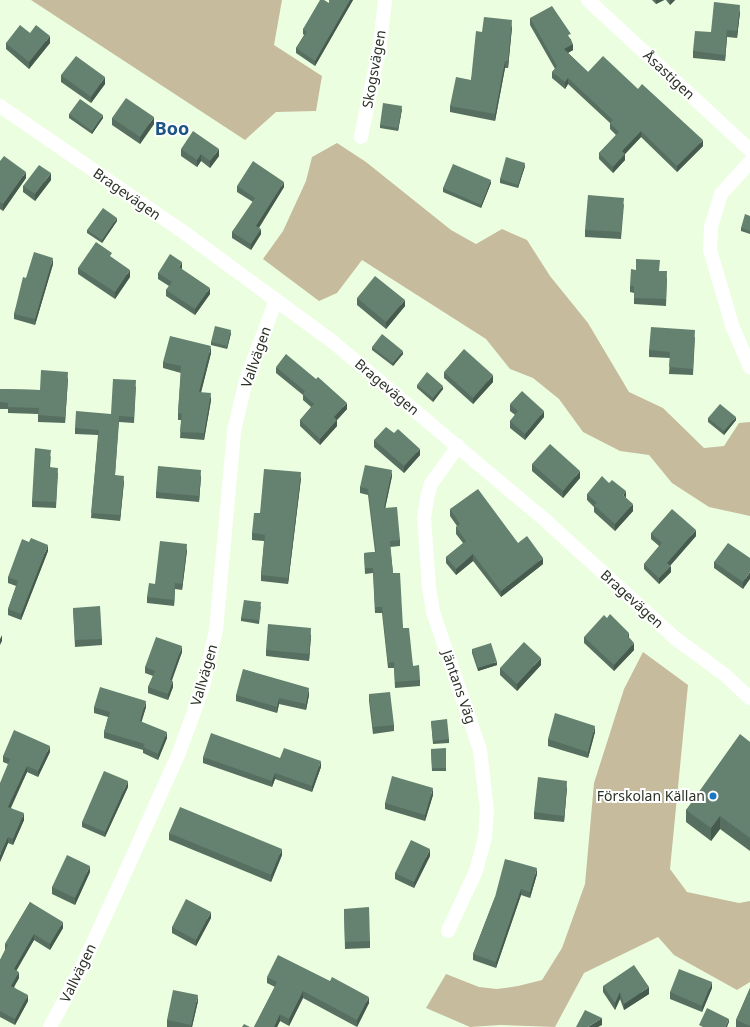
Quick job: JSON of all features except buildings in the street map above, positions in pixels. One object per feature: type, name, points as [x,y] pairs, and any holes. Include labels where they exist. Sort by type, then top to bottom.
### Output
[{"type":"street","name":"Skogsvägen","points":[[361,136],[380,44],[385,0]]},
{"type":"street","name":"Åsastigen","points":[[588,0],[750,150]]},
{"type":"street","name":"Bragevägen","points":[[0,106],[186,234],[333,342],[546,521],[675,638],[725,675],[750,698]]},
{"type":"street","points":[[750,162],[733,179],[718,201],[710,227],[710,250],[733,328],[750,367]]},
{"type":"street","name":"Vallvägen","points":[[50,1027],[80,972],[150,818],[179,753],[203,687],[216,630],[234,431],[246,380],[276,300]]},
{"type":"street","name":"Jäntans Väg","points":[[448,931],[476,871],[485,837],[487,810],[480,750],[433,612],[424,518],[430,484],[458,446]]},
{"type":"shaded area","points":[[31,0],[282,0],[274,45],[322,76],[316,111],[276,112],[245,140]]},
{"type":"shaded area","points":[[337,143],[366,162],[451,230],[476,244],[502,229],[527,240],[550,276],[588,323],[629,392],[663,408],[704,448],[724,446],[739,423],[750,422],[750,516],[709,507],[672,483],[649,455],[620,451],[583,432],[559,399],[533,378],[510,369],[486,339],[362,260],[337,293],[319,301],[263,259],[283,231],[306,181],[312,157]]},
{"type":"shaded area","points":[[643,652],[688,685],[670,869],[687,892],[739,903],[750,901],[750,982],[737,990],[674,955],[658,937],[584,973],[555,1027],[500,1025],[470,1027],[426,1008],[446,974],[479,987],[497,989],[518,986],[542,980],[562,948],[585,884],[594,783],[624,689]]},
{"type":"place","name":"Förskolan Källan","points":[[713,796]]},
{"type":"district","name":"Boo","points":[[172,128]]}]
